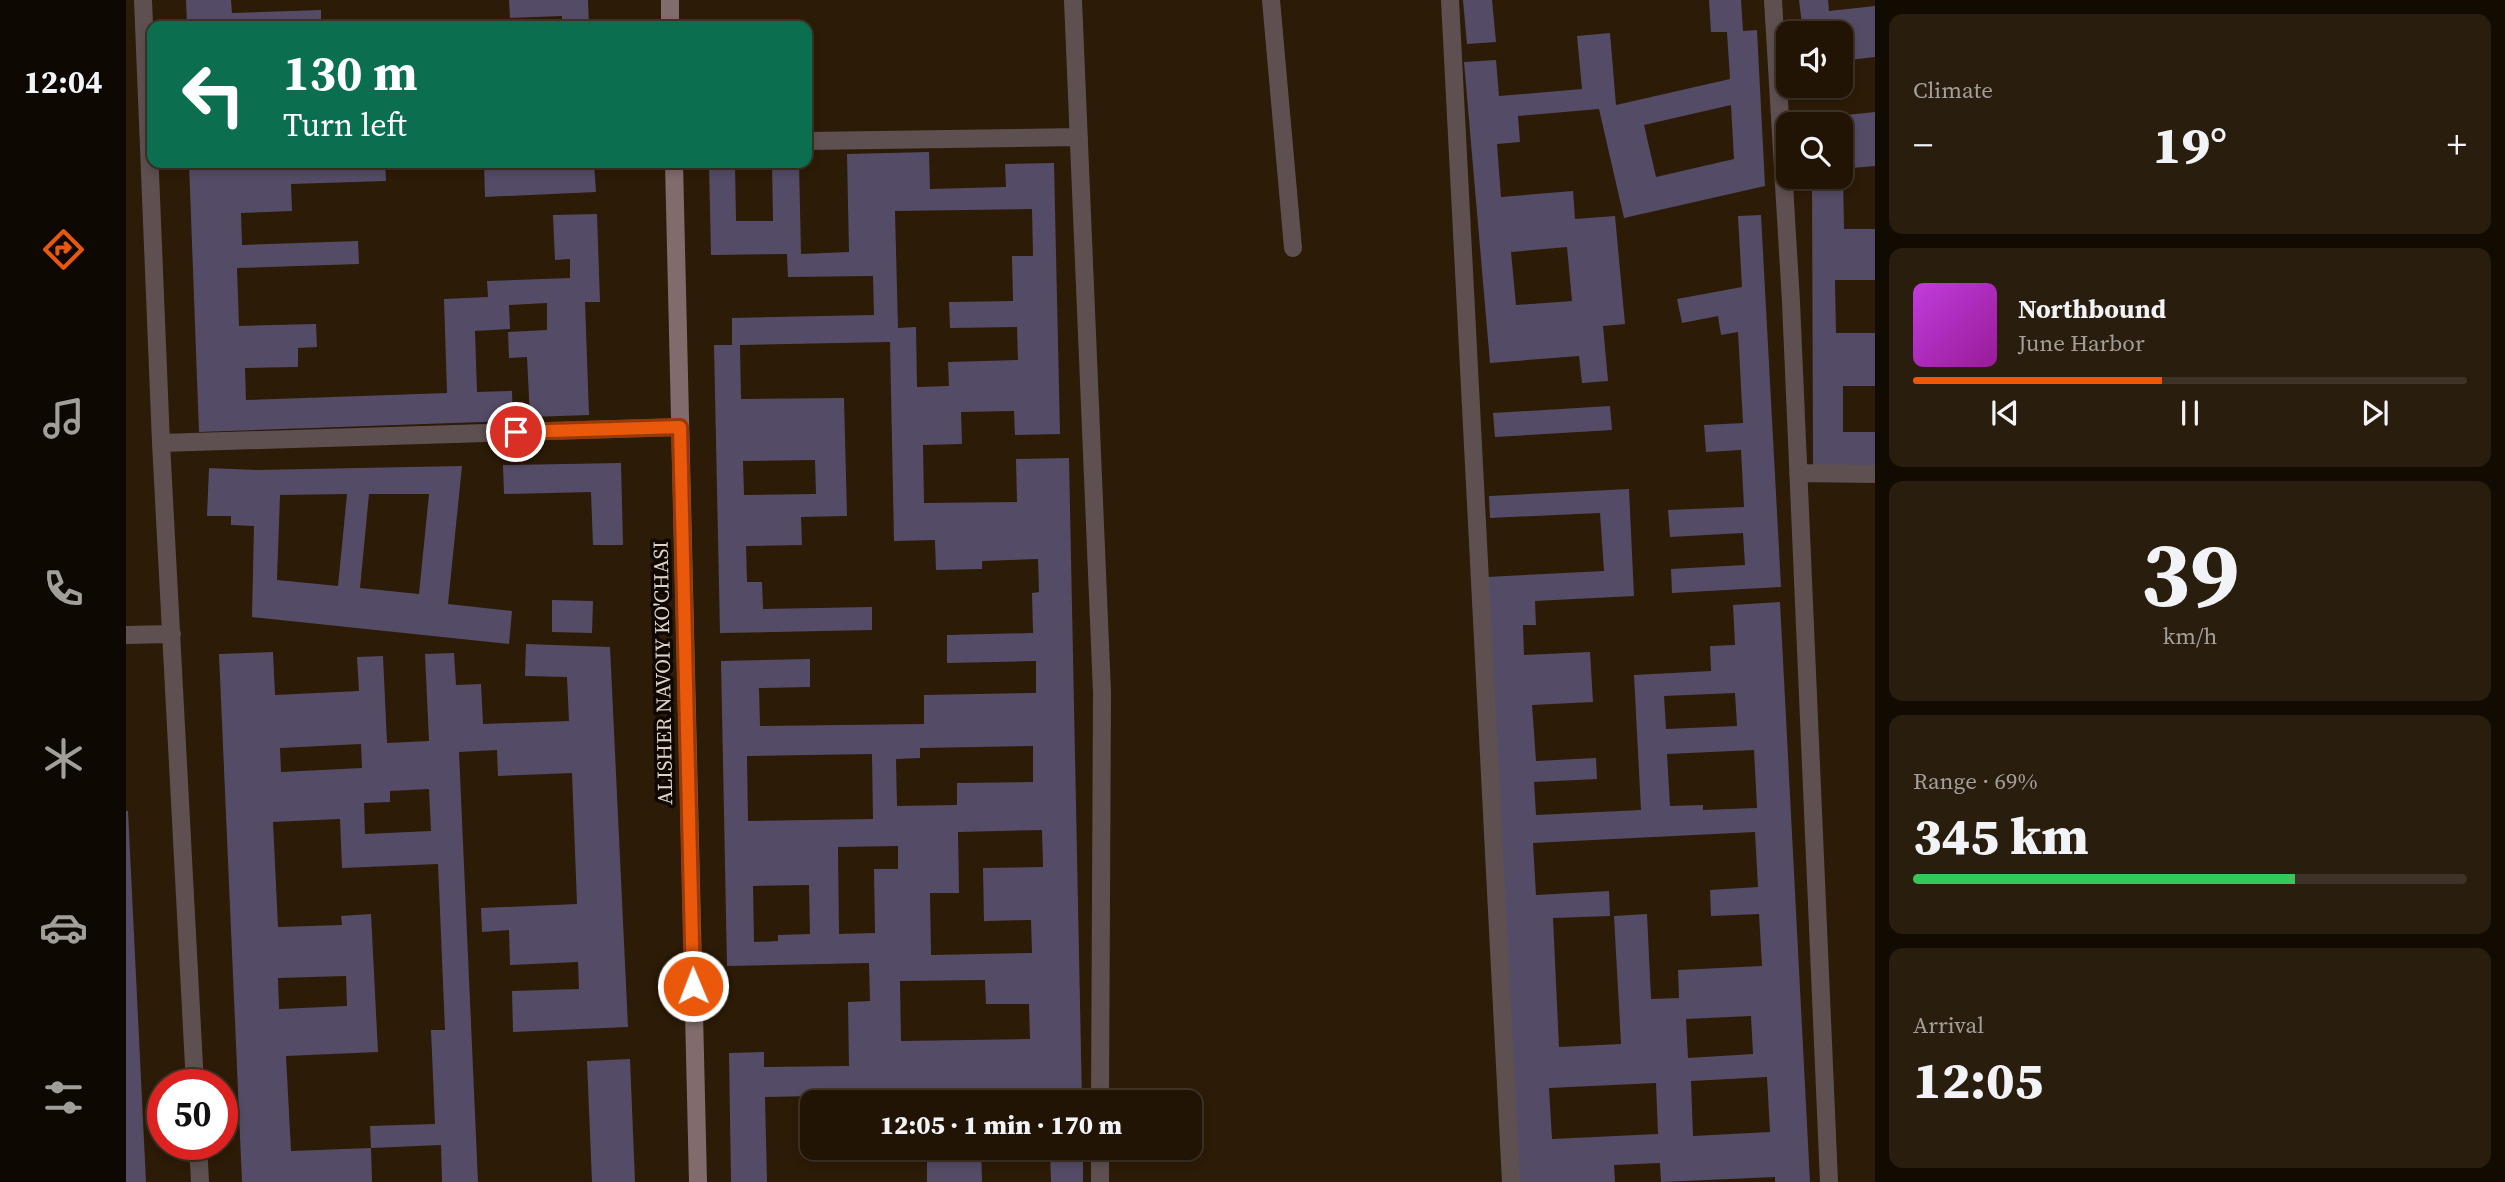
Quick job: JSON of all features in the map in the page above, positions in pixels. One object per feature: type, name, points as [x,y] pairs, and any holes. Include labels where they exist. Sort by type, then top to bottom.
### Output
[{"type":"main road","points":[[670,0],[670,21]]},
{"type":"main road","name":"ALISHER NAVOIY KO'CHASI","points":[[674,168],[698,1182]]},
{"type":"street","points":[[143,0],[147,98]]},
{"type":"street","points":[[1073,0],[1102,692],[1101,1090]]},
{"type":"street","points":[[1272,0],[1293,248]]},
{"type":"street","points":[[1450,0],[1511,1182]]},
{"type":"street","points":[[1773,0],[1790,289],[1829,1182]]},
{"type":"street","points":[[812,141],[1079,137]]},
{"type":"street","points":[[150,168],[161,443],[194,1069]]},
{"type":"street","points":[[161,443],[680,427]]},
{"type":"street","points":[[1798,473],[1875,474]]},
{"type":"street","points":[[126,635],[172,634]]},
{"type":"street","points":[[199,1160],[200,1182]]},
{"type":"street","points":[[1100,1160],[1100,1182]]},
{"type":"building","points":[[186,0],[231,0],[232,13],[321,10],[321,21],[187,21]]},
{"type":"building","points":[[509,0],[588,0],[589,21],[562,21],[562,16],[510,18]]},
{"type":"building","points":[[1463,0],[1492,0],[1496,42],[1467,44]]},
{"type":"building","points":[[1709,0],[1741,0],[1743,31],[1757,30],[1765,186],[1624,218],[1599,109],[1518,116],[1520,142],[1497,144],[1501,197],[1573,191],[1575,219],[1615,216],[1625,324],[1603,326],[1608,381],[1582,383],[1579,356],[1490,363],[1464,62],[1496,60],[1499,96],[1582,89],[1577,36],[1610,33],[1616,105],[1730,79],[1727,32],[1711,32]],"holes":[[[1731,105],[1734,159],[1656,177],[1644,125]],[[1567,247],[1572,301],[1516,305],[1511,252]]]},
{"type":"building","points":[[1799,0],[1828,0],[1829,11],[1875,6],[1875,57],[1853,60],[1853,21],[1802,21]]},
{"type":"building","points":[[1875,112],[1875,166],[1853,168],[1853,114]]},
{"type":"building","points":[[929,152],[930,189],[1006,187],[1005,164],[1054,163],[1060,434],[1015,435],[1014,411],[961,412],[962,444],[923,445],[924,503],[1017,502],[1016,459],[1069,458],[1082,1090],[800,1090],[800,1096],[765,1097],[767,1182],[731,1182],[729,1053],[764,1052],[764,1067],[849,1066],[848,1002],[870,1001],[869,963],[727,966],[721,661],[810,659],[810,687],[759,688],[760,726],[924,724],[924,695],[1036,693],[1036,661],[947,663],[947,635],[1033,633],[1032,593],[1039,592],[1038,559],[982,561],[982,569],[936,570],[935,540],[894,541],[890,342],[740,345],[741,399],[844,398],[847,516],[801,517],[802,545],[746,546],[747,582],[762,582],[763,609],[872,607],[872,630],[720,633],[714,345],[732,345],[732,318],[874,315],[873,276],[788,277],[787,254],[711,255],[709,168],[735,168],[736,221],[773,221],[772,168],[799,168],[801,254],[849,252],[847,154]],"holes":[[[1032,209],[1033,256],[1012,256],[1013,301],[949,302],[950,328],[1017,327],[1018,360],[948,362],[949,386],[917,387],[916,327],[898,328],[895,211]],[[815,460],[816,494],[744,495],[743,461]],[[1033,746],[1033,782],[957,783],[957,805],[897,806],[896,759],[920,758],[920,748]],[[872,754],[873,819],[748,821],[747,756]],[[1042,830],[1043,867],[983,868],[984,921],[1031,920],[1032,953],[931,955],[930,893],[959,893],[958,832]],[[898,846],[898,869],[874,869],[875,933],[839,934],[838,847]],[[809,885],[810,934],[778,935],[778,941],[754,942],[753,886]],[[985,980],[986,1004],[1029,1004],[1030,1039],[901,1041],[900,981]]]},
{"type":"building","points":[[189,168],[385,168],[386,181],[291,184],[292,211],[241,213],[242,245],[358,241],[359,264],[237,268],[239,326],[316,324],[317,347],[298,348],[298,367],[245,368],[246,400],[447,393],[444,299],[488,297],[487,281],[570,278],[570,259],[555,260],[553,215],[597,214],[600,302],[585,302],[589,415],[530,417],[527,357],[509,358],[508,332],[547,330],[547,303],[509,305],[510,329],[475,331],[477,392],[512,391],[513,421],[199,432]]},
{"type":"building","points":[[484,168],[594,168],[596,192],[485,197]]},
{"type":"building","points":[[1812,189],[1843,189],[1844,229],[1875,229],[1875,280],[1835,280],[1836,333],[1875,333],[1875,386],[1843,386],[1843,432],[1875,432],[1875,466],[1813,466]]},
{"type":"building","points":[[1761,215],[1781,587],[1672,593],[1671,569],[1745,565],[1743,533],[1670,537],[1668,510],[1744,507],[1741,450],[1706,452],[1704,425],[1743,423],[1738,332],[1721,335],[1718,316],[1682,323],[1677,299],[1742,287],[1738,216]]},
{"type":"building","points":[[1610,406],[1612,430],[1495,437],[1493,413]]},
{"type":"building","points":[[621,463],[623,545],[593,545],[591,492],[504,494],[503,465]]},
{"type":"building","points":[[462,466],[448,604],[512,611],[509,644],[252,617],[254,526],[231,525],[231,516],[207,516],[209,468],[256,470]],"holes":[[[347,494],[338,586],[277,580],[280,495]],[[369,494],[429,494],[419,594],[360,588]]]},
{"type":"building","points":[[1629,489],[1634,596],[1535,601],[1536,625],[1523,625],[1524,655],[1590,652],[1593,702],[1532,705],[1536,761],[1596,758],[1597,779],[1534,782],[1536,815],[1641,810],[1634,675],[1711,671],[1710,646],[1735,645],[1733,605],[1780,602],[1810,1182],[1775,1182],[1775,1177],[1661,1182],[1660,1163],[1614,1165],[1615,1182],[1519,1182],[1487,577],[1604,571],[1600,513],[1490,518],[1489,496]],"holes":[[[1735,693],[1737,726],[1666,729],[1664,696]],[[1754,750],[1757,808],[1703,810],[1703,805],[1670,806],[1667,754]],[[1755,832],[1758,887],[1710,890],[1711,916],[1759,914],[1762,966],[1678,970],[1679,998],[1651,999],[1647,914],[1614,916],[1621,1044],[1559,1047],[1553,918],[1610,916],[1609,891],[1536,895],[1533,843]],[[1751,1016],[1753,1054],[1688,1058],[1686,1019]],[[1767,1077],[1770,1132],[1693,1136],[1691,1081]],[[1656,1083],[1658,1134],[1552,1139],[1549,1088]]]},
{"type":"building","points":[[552,600],[593,601],[592,633],[552,632]]},
{"type":"building","points":[[526,644],[610,647],[628,1027],[513,1032],[512,991],[579,989],[578,962],[510,965],[509,930],[482,932],[481,908],[577,904],[572,773],[498,776],[497,750],[459,752],[478,1182],[442,1182],[441,1145],[371,1148],[372,1182],[242,1182],[219,654],[273,652],[275,695],[359,691],[357,657],[383,656],[387,743],[429,741],[425,654],[454,653],[456,685],[481,684],[483,724],[569,721],[567,677],[525,676]],"holes":[[[361,744],[362,768],[281,772],[280,748]],[[429,789],[431,831],[365,834],[364,803],[390,802],[390,791]],[[340,819],[342,868],[438,864],[445,1030],[431,1030],[435,1124],[370,1126],[371,1148],[291,1151],[286,1056],[378,1052],[371,914],[341,916],[342,925],[278,927],[273,822]],[[346,976],[347,1006],[279,1009],[278,978]]]},
{"type":"building","points":[[128,811],[146,1182],[126,1182]]},
{"type":"building","points":[[630,1059],[635,1182],[592,1182],[587,1061]]},
{"type":"building","points":[[927,1160],[981,1160],[982,1182],[927,1182]]},
{"type":"building","points":[[1050,1160],[1083,1160],[1083,1182],[1051,1182]]},
{"type":"route","points":[[516,432],[680,427],[693,986]]}]
